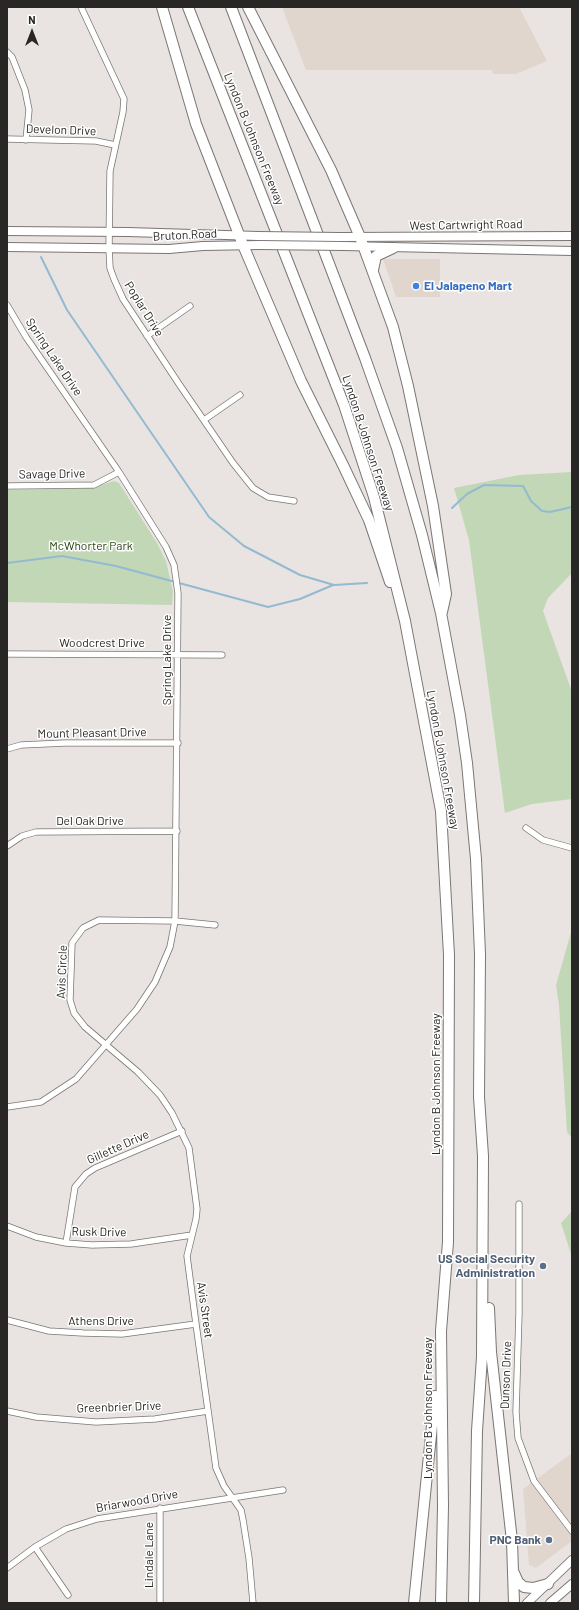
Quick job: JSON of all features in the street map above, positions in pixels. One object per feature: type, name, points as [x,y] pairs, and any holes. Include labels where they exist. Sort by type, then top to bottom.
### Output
[{"type":"highway","points":[[162,7],[196,124],[242,240],[301,381],[344,465],[369,520],[389,579],[418,690]]},
{"type":"highway","name":"Lyndon B Johnson Freeway","points":[[188,7],[341,398],[359,452],[395,576],[441,811],[448,906],[449,962],[448,1242],[441,1331],[443,1506],[441,1603]]},
{"type":"highway","name":"Lyndon B Johnson Freeway","points":[[231,7],[381,403],[411,495],[441,614],[466,756],[476,859],[480,954],[479,1097],[483,1156],[484,1215],[482,1357],[477,1431],[474,1603]]},
{"type":"highway","points":[[248,7],[313,132],[362,242],[386,306],[401,355],[424,459],[446,594],[441,614]]},
{"type":"highway","points":[[373,272],[376,256],[393,248]]},
{"type":"highway","points":[[484,1215],[491,1352],[509,1506],[514,1603]]},
{"type":"highway","points":[[414,1603],[441,1331]]},
{"type":"highway","points":[[513,1570],[518,1582],[524,1587],[533,1588],[548,1584]]},
{"type":"main road","name":"Bruton Road","points":[[7,231],[109,232],[242,240],[260,245],[344,246],[362,242]]},
{"type":"main road","name":"Bruton Road","points":[[7,248],[168,249],[203,246],[258,236],[340,237],[362,242]]},
{"type":"main road","points":[[476,236],[476,250]]},
{"type":"main road","name":"West Cartwright Road","points":[[362,242],[424,237],[572,236]]},
{"type":"main road","points":[[424,237],[424,249]]},
{"type":"main road","name":"West Cartwright Road","points":[[362,242],[393,248],[572,251]]},
{"type":"main road","points":[[527,1603],[572,1560]]},
{"type":"main road","points":[[550,1603],[570,1587]]},
{"type":"street","name":"Poplar Drive","points":[[81,7],[124,99],[123,112],[110,170],[109,248],[110,268],[114,279],[123,299],[147,336],[233,463],[253,488],[268,497],[294,501]]},
{"type":"street","points":[[7,52],[12,57],[25,90],[29,110],[26,140]]},
{"type":"street","name":"Develon Drive","points":[[7,139],[96,141],[115,145]]},
{"type":"street","name":"Spring Lake Drive","points":[[7,305],[26,337],[118,472],[166,547],[176,572],[178,593],[178,743],[175,921],[170,947],[155,982],[137,1009],[76,1079],[60,1091],[41,1102],[7,1107]]},
{"type":"street","points":[[147,336],[190,306]]},
{"type":"street","points":[[204,420],[240,395]]},
{"type":"street","name":"Savage Drive","points":[[7,486],[94,485],[118,472]]},
{"type":"street","name":"Woodcrest Drive","points":[[7,654],[222,655]]},
{"type":"street","name":"Mount Pleasant Drive","points":[[7,749],[21,745],[65,742],[178,743]]},
{"type":"street","points":[[526,828],[543,840],[572,848]]},
{"type":"street","name":"Del Oak Drive","points":[[7,846],[22,836],[36,832],[177,831]]},
{"type":"street","name":"Avis Circle","points":[[106,1046],[84,1028],[74,1013],[70,1000],[72,943],[82,928],[100,920],[175,921],[215,925]]},
{"type":"street","name":"Avis Street","points":[[106,1046],[138,1072],[160,1095],[182,1131],[189,1148],[197,1208],[196,1219],[187,1256],[216,1468],[231,1497],[241,1510],[249,1558],[253,1603]]},
{"type":"street","name":"Gillette Drive","points":[[66,1243],[75,1187],[86,1174],[95,1168],[182,1131]]},
{"type":"street","name":"Dunson Drive","points":[[519,1204],[519,1313],[516,1412],[518,1438],[534,1481],[572,1531]]},
{"type":"street","name":"Rusk Drive","points":[[7,1226],[36,1237],[66,1243],[92,1245],[131,1244],[192,1235]]},
{"type":"street","name":"Athens Drive","points":[[7,1320],[50,1331],[122,1334],[196,1324]]},
{"type":"street","name":"Greenbrier Drive","points":[[7,1411],[36,1417],[96,1422],[155,1419],[208,1411]]},
{"type":"street","name":"Briarwood Drive","points":[[7,1568],[35,1547],[66,1529],[97,1518],[283,1490]]},
{"type":"street","name":"Lindale Lane","points":[[160,1508],[160,1603]]},
{"type":"street","points":[[35,1547],[68,1595]]},
{"type":"shaded area","points":[[282,7],[519,7],[547,61],[516,74],[493,74],[492,70],[306,70]]},
{"type":"shaded area","points":[[383,259],[440,259],[440,297],[396,297]]},
{"type":"shaded area","points":[[572,1453],[572,1541],[536,1568],[529,1565],[523,1489]]},
{"type":"green space","points":[[572,472],[572,573],[548,598],[543,611],[572,692],[572,799],[532,804],[505,813],[469,540],[454,488],[519,475]]},
{"type":"green space","name":"McWhorter Park","points":[[114,481],[119,483],[157,543],[166,561],[173,592],[172,605],[7,602],[7,490],[92,488]]},
{"type":"green space","points":[[572,929],[572,1138],[567,1132],[559,1005],[556,985]]},
{"type":"green space","points":[[572,1211],[572,1257],[561,1223]]},
{"type":"waterway","points":[[41,257],[67,310],[209,517],[244,546],[300,575],[334,585],[367,583]]},
{"type":"waterway","points":[[452,508],[467,494],[484,485],[523,486],[531,501],[542,511],[550,512],[572,507]]},
{"type":"waterway","points":[[7,563],[62,556],[116,566],[268,607],[300,599],[333,585]]},
{"type":"place","name":"El Jalapeno Mart","points":[[416,286]]},
{"type":"place","name":"US Social Security Administration","points":[[543,1266]]},
{"type":"place","name":"PNC Bank","points":[[549,1540]]}]
